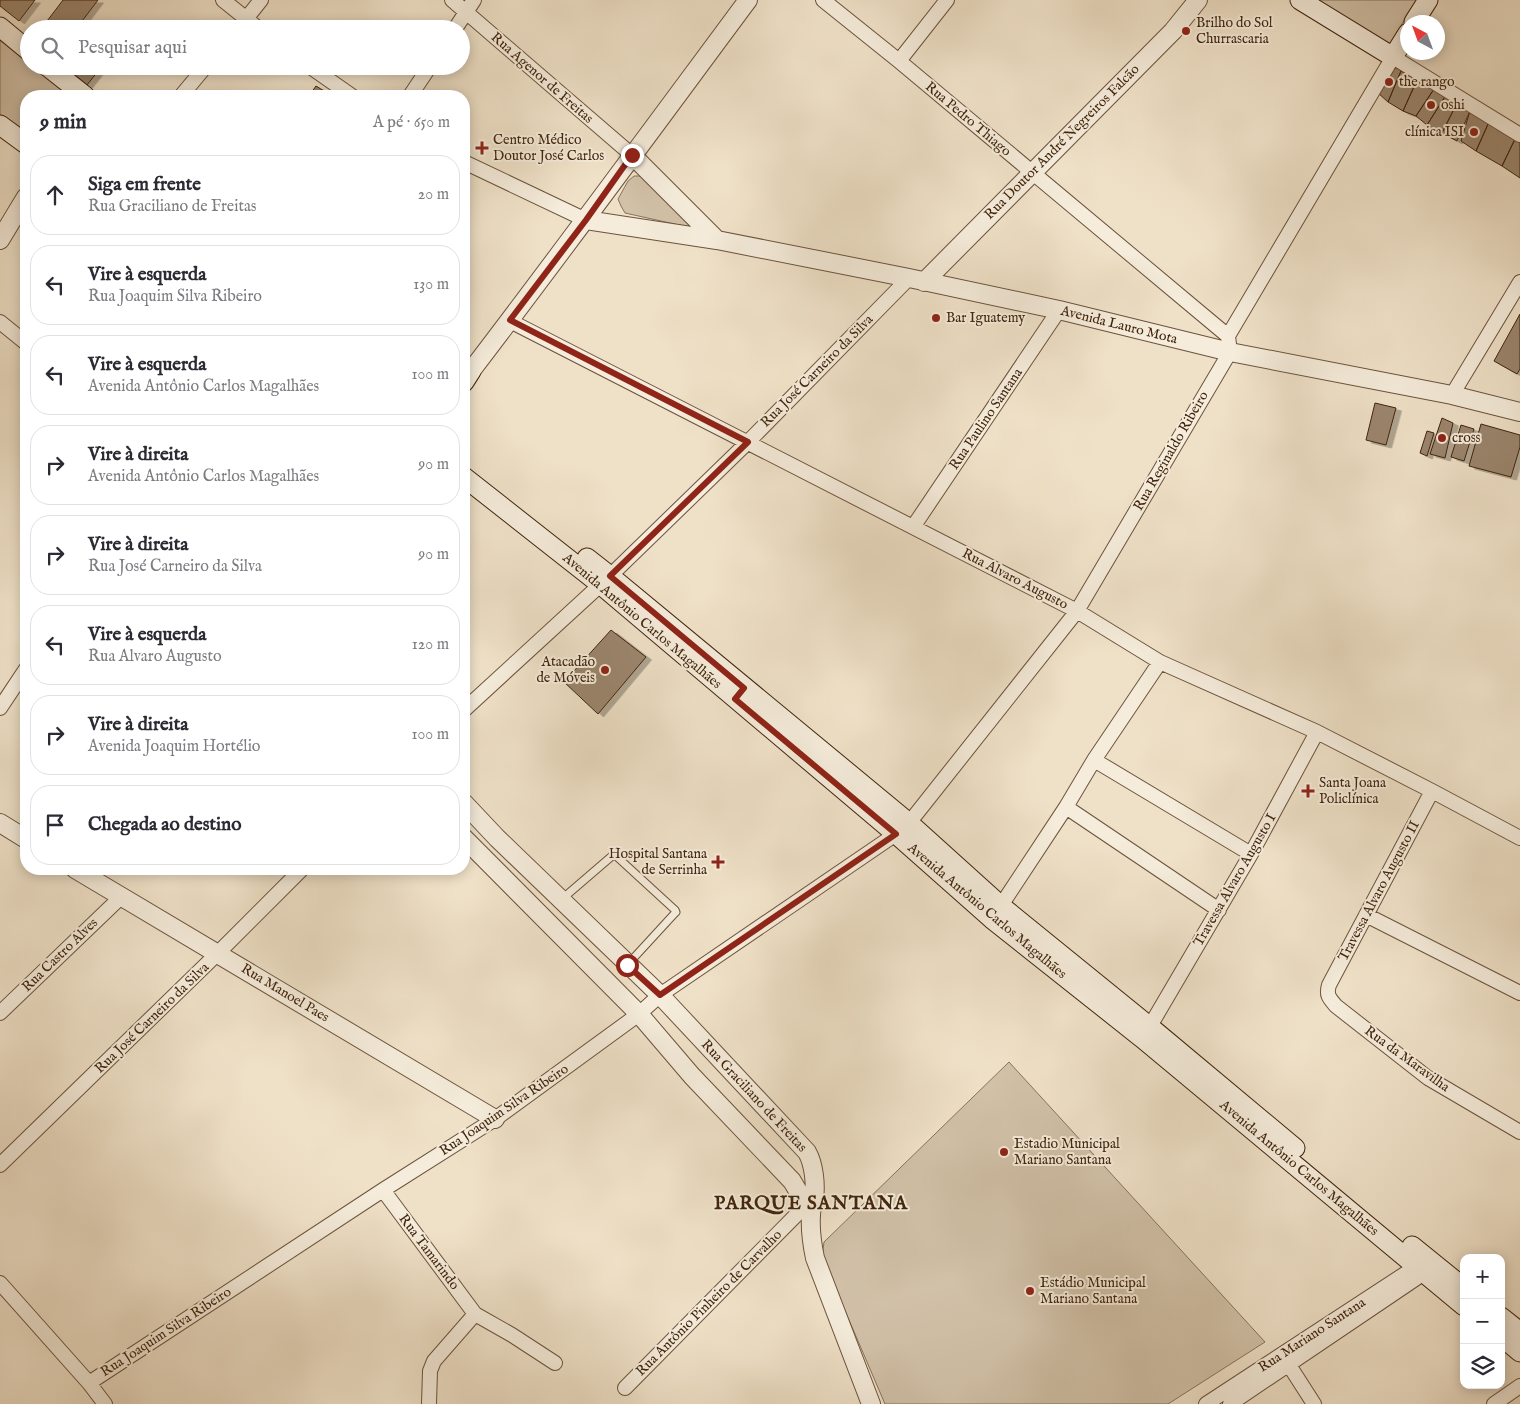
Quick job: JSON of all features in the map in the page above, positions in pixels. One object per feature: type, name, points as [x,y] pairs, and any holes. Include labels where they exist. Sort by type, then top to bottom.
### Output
[{"type":"main road","points":[[1300,0],[1393,57],[1400,46]]},
{"type":"main road","points":[[1418,15],[1428,0]]},
{"type":"main road","points":[[0,27],[20,44]]},
{"type":"main road","points":[[58,75],[77,90]]},
{"type":"main road","points":[[0,125],[20,140]]},
{"type":"main road","name":"Avenida Antônio Carlos Magalhães","points":[[470,469],[902,828],[997,912],[1202,1079],[1423,1267],[1460,1302]]},
{"type":"main road","name":"Avenida Antônio Carlos Magalhães","points":[[470,481],[605,580]]},
{"type":"main road","name":"Avenida Antônio Carlos Magalhães","points":[[1423,1267],[1460,1286]]},
{"type":"main road","points":[[1505,1320],[1520,1332]]},
{"type":"main road","points":[[1505,1339],[1520,1352]]},
{"type":"street","points":[[223,0],[239,20]]},
{"type":"street","points":[[245,20],[261,0]]},
{"type":"street","name":"Rua Agenor de Freitas","points":[[452,0],[632,155]]},
{"type":"street","points":[[461,20],[474,0]]},
{"type":"street","points":[[470,368],[510,320],[586,220],[632,155],[748,0]]},
{"type":"street","name":"Rua Pedro Thiago","points":[[823,0],[1032,172],[1229,344]]},
{"type":"street","points":[[899,61],[947,0]]},
{"type":"street","name":"Rua Doutor André Negreiros Falcão","points":[[916,280],[1032,172],[1173,31],[1198,0]]},
{"type":"street","points":[[1393,57],[1520,134]]},
{"type":"street","name":"Rua Reginaldo Ribeiro","points":[[902,828],[1077,611],[1393,57]]},
{"type":"street","points":[[186,90],[198,75]]},
{"type":"street","points":[[322,75],[343,90]]},
{"type":"street","points":[[414,90],[424,75]]},
{"type":"street","points":[[632,155],[717,240]]},
{"type":"street","points":[[470,165],[586,220]]},
{"type":"street","points":[[0,240],[20,207]]},
{"type":"street","name":"Avenida Lauro Mota","points":[[586,220],[717,240],[1229,344],[1520,412]]},
{"type":"street","name":"Rua José Carneiro da Silva","points":[[470,704],[605,580],[916,280]]},
{"type":"street","points":[[1452,395],[1520,282]]},
{"type":"street","name":"Rua Paulino Santana","points":[[913,527],[1059,310]]},
{"type":"street","name":"Rua Alvaro Augusto","points":[[510,320],[1077,611],[1160,662],[1317,732],[1520,838]]},
{"type":"street","points":[[0,322],[20,338]]},
{"type":"street","points":[[997,912],[1094,760],[1160,662]]},
{"type":"street","points":[[0,708],[20,678]]},
{"type":"street","name":"Travessa Alvaro Augusto I","points":[[1146,1032],[1251,854],[1317,732]]},
{"type":"street","points":[[1094,760],[1251,854]]},
{"type":"street","name":"Travessa Alvaro Augusto II","points":[[1327,992],[1432,791]]},
{"type":"street","points":[[1066,806],[1219,910]]},
{"type":"street","name":"Rua Graciliano de Freitas","points":[[470,809],[497,838],[660,995],[807,1152],[812,1161],[811,1243],[871,1404]]},
{"type":"street","points":[[0,823],[20,835]]},
{"type":"street","name":"Rua Joaquim Silva Ribeiro","points":[[89,1383],[383,1190],[495,1119],[639,1014],[660,995],[902,828]]},
{"type":"street","points":[[470,844],[639,1014],[692,1076],[792,1181],[810,1205]]},
{"type":"street","name":"Rua Manoel Paes","points":[[88,875],[121,897],[495,1119]]},
{"type":"street","name":"Rua José Carneiro da Silva","points":[[0,1165],[296,875]]},
{"type":"street","name":"Rua Castro Alves","points":[[0,1013],[121,897]]},
{"type":"street","points":[[1366,915],[1520,993]]},
{"type":"street","name":"Rua da Maravilha","points":[[1327,992],[1336,1006],[1428,1078],[1520,1132]]},
{"type":"street","name":"Rua Tamarindo","points":[[383,1190],[476,1314],[555,1363]]},
{"type":"street","name":"Rua Antônio Pinheiro de Carvalho","points":[[625,1388],[810,1205]]},
{"type":"street","name":"Rua Mariano Santana","points":[[1230,1404],[1289,1365],[1423,1267]]},
{"type":"street","name":"Rua Mariano Santana","points":[[1206,1404],[1423,1267]]},
{"type":"street","points":[[0,1283],[89,1383],[104,1404]]},
{"type":"street","points":[[429,1404],[430,1371],[434,1361],[476,1314]]},
{"type":"street","points":[[1289,1365],[1314,1404]]},
{"type":"street","points":[[1494,1404],[1520,1386]]},
{"type":"lane","points":[[562,900],[615,855],[675,910],[675,913],[627,965]]},
{"type":"shaded area","points":[[1303,0],[1417,0],[1408,15],[1400,15],[1400,27],[1385,51]]},
{"type":"shaded area","points":[[0,38],[20,54],[20,75],[46,75],[65,90],[20,90],[20,129],[0,114]]},
{"type":"shaded area","points":[[634,176],[640,176],[697,229],[625,213],[618,199],[628,181]]},
{"type":"shaded area","name":"Estadio Municipal Mariano Santana","points":[[1009,1062],[1265,1342],[1168,1404],[885,1404],[822,1257],[824,1242]]},
{"type":"building","points":[[0,0],[35,0],[19,21],[0,6]]},
{"type":"building","points":[[63,0],[98,0],[83,20],[48,20]]},
{"type":"building","name":"the rango","points":[[1391,62],[1401,71],[1388,102],[1377,92]]},
{"type":"building","points":[[1401,71],[1417,80],[1403,111],[1388,102]]},
{"type":"building","points":[[75,75],[95,75],[87,85]]},
{"type":"building","points":[[1417,80],[1434,89],[1416,116],[1403,111]]},
{"type":"building","points":[[316,86],[322,90],[313,90]]},
{"type":"building","name":"oshi","points":[[1434,89],[1446,95],[1427,125],[1416,116]]},
{"type":"building","points":[[1446,95],[1457,103],[1442,133],[1427,125]]},
{"type":"building","points":[[1457,103],[1470,111],[1457,141],[1442,133]]},
{"type":"building","name":"clínica ISI","points":[[1470,111],[1489,122],[1476,151],[1461,141]]},
{"type":"building","points":[[1489,122],[1516,137],[1502,166],[1476,151]]},
{"type":"building","points":[[1516,137],[1520,139],[1520,178],[1502,166]]},
{"type":"building","points":[[1520,314],[1520,369],[1517,374],[1494,361]]},
{"type":"building","points":[[1375,403],[1396,408],[1386,445],[1366,440]]},
{"type":"building","name":"cross","points":[[1442,418],[1453,423],[1445,458],[1430,454]]},
{"type":"building","points":[[1481,424],[1520,435],[1520,447],[1511,477],[1469,466]]},
{"type":"building","points":[[1461,425],[1474,429],[1464,461],[1451,457]]},
{"type":"building","points":[[1427,431],[1434,433],[1427,456],[1420,453]]},
{"type":"building","name":"Atacadão de Móveis","points":[[611,630],[646,657],[598,714],[564,682]]},
{"type":"place","name":"Brilho do Sol Churrascaria","points":[[1186,31]]},
{"type":"place","name":"the rango","points":[[1389,82]]},
{"type":"place","name":"oshi","points":[[1431,105]]},
{"type":"place","name":"clínica ISI","points":[[1474,132]]},
{"type":"place","name":"Centro Médico Doutor José Carlos","points":[[482,148]]},
{"type":"place","name":"Bar Iguatemy","points":[[936,318]]},
{"type":"place","name":"cross","points":[[1442,438]]},
{"type":"place","name":"Atacadão de Móveis","points":[[605,670]]},
{"type":"place","name":"Santa Joana Policlínica","points":[[1308,791]]},
{"type":"place","name":"Hospital Santana de Serrinha","points":[[718,862]]},
{"type":"place","name":"Estadio Municipal Mariano Santana","points":[[1004,1152]]},
{"type":"place","name":"Estádio Municipal Mariano Santana","points":[[1030,1291]]},
{"type":"district","name":"PARQUE SANTANA","points":[[811,1204]]},
{"type":"route","points":[[627,965],[660,995],[896,834],[735,699],[744,688],[610,576],[748,442],[510,320],[586,220],[632,155]]}]
